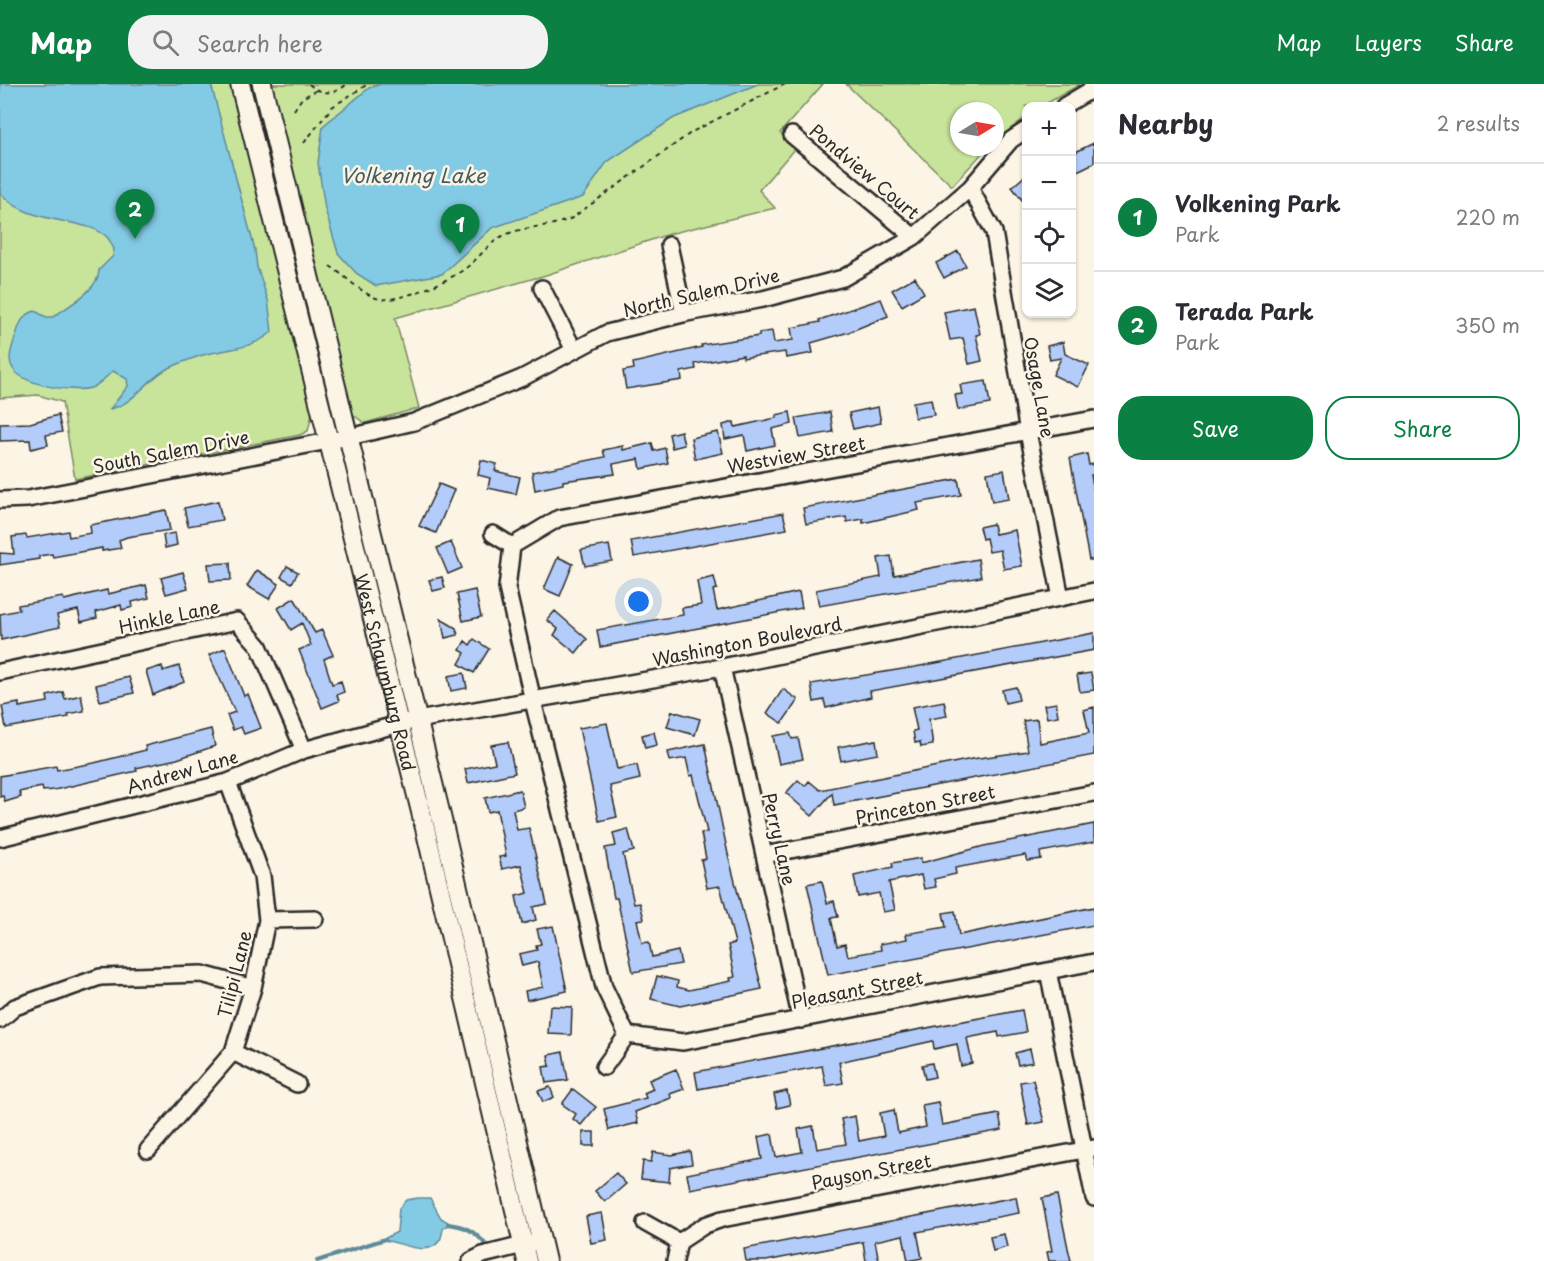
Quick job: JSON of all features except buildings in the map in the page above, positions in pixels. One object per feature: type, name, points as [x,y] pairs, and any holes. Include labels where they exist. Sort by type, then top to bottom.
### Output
[{"type":"main road","name":"West Schaumburg Road","points":[[240,84],[328,441],[408,722]]},
{"type":"main road","name":"West Schaumburg Road","points":[[262,84],[349,437],[408,722],[530,1249],[546,1261]]},
{"type":"street","points":[[1071,102],[1094,88]]},
{"type":"street","name":"North Salem Drive","points":[[349,437],[414,422],[522,378],[607,333],[684,314],[763,299],[843,278],[914,237],[970,188],[1011,140],[1022,133]]},
{"type":"street","name":"Pondview Court","points":[[792,135],[914,237]]},
{"type":"street","name":"Osage Lane","points":[[970,188],[994,232],[1028,432],[1061,598]]},
{"type":"street","points":[[669,245],[684,314]]},
{"type":"street","points":[[542,288],[574,350]]},
{"type":"street","name":"Westview Street","points":[[512,546],[559,518],[1094,419]]},
{"type":"street","name":"South Salem Drive","points":[[0,500],[28,499],[349,437]]},
{"type":"street","points":[[493,534],[512,546],[507,588],[533,702],[604,987],[627,1035],[604,1066]]},
{"type":"street","name":"Washington Boulevard","points":[[408,722],[533,702],[722,667],[1094,591]]},
{"type":"street","name":"Hinkle Lane","points":[[0,672],[237,621],[259,646],[304,750]]},
{"type":"street","name":"Perry Lane","points":[[722,667],[801,1020]]},
{"type":"street","name":"Andrew Lane","points":[[0,838],[228,782],[304,750],[408,722]]},
{"type":"street","name":"Tilipi Lane","points":[[148,1150],[233,1052],[253,988],[267,920],[262,876],[228,782]]},
{"type":"street","name":"Princeton Street","points":[[764,855],[1094,793]]},
{"type":"street","points":[[267,920],[315,918]]},
{"type":"street","name":"Pleasant Street","points":[[627,1035],[683,1042],[1094,962]]},
{"type":"street","points":[[1048,970],[1090,1149],[1094,1198]]},
{"type":"street","points":[[0,1020],[15,1007],[100,977],[202,974],[253,988]]},
{"type":"street","points":[[233,1052],[297,1084]]},
{"type":"street","name":"Payson Street","points":[[679,1242],[705,1225],[722,1219],[1090,1149]]},
{"type":"street","points":[[645,1223],[679,1242],[675,1261]]},
{"type":"street","points":[[471,1261],[530,1249]]},
{"type":"path","points":[[309,84],[317,90],[333,92],[347,84]]},
{"type":"path","points":[[304,143],[332,106],[368,84]]},
{"type":"path","points":[[330,266],[376,298],[392,298],[427,288],[464,270],[504,235],[532,226],[561,224],[572,218],[692,132],[784,84]]},
{"type":"path","points":[[294,110],[302,98],[317,90]]},
{"type":"green space","points":[[0,84],[232,84],[312,414],[308,431],[300,435],[75,479],[62,402],[38,395],[0,398]]},
{"type":"green space","points":[[271,84],[823,84],[780,133],[796,147],[759,190],[775,208],[669,234],[546,275],[395,318],[419,408],[365,423],[350,413]]},
{"type":"green space","points":[[846,84],[1079,84],[1049,102],[1022,102],[1022,120],[1004,134],[1004,102],[950,102],[950,156],[980,156],[952,186]]},
{"type":"water","points":[[0,84],[211,84],[255,250],[257,267],[268,300],[272,332],[251,344],[200,356],[167,369],[152,379],[126,403],[110,409],[128,386],[127,379],[113,371],[97,385],[83,389],[48,386],[25,379],[17,373],[12,367],[10,355],[22,320],[35,311],[46,317],[53,317],[82,297],[94,284],[99,270],[113,256],[114,249],[107,237],[97,230],[25,211],[11,203],[0,192]]},
{"type":"water","name":"Volkening Lake","points":[[381,84],[758,84],[674,118],[607,162],[583,197],[492,228],[442,274],[376,286],[356,273],[338,253],[325,209],[318,163],[323,126],[369,88]]},
{"type":"water","points":[[430,1198],[441,1218],[451,1224],[444,1227],[440,1240],[435,1245],[421,1249],[382,1240],[397,1232],[399,1208],[406,1200]]},
{"type":"waterway","points":[[448,1224],[469,1230],[486,1245]]},
{"type":"waterway","points":[[317,1261],[385,1239]]},
{"type":"place","name":"Terada Park","points":[[135,239]]},
{"type":"place","name":"Volkening Park","points":[[460,254]]}]
